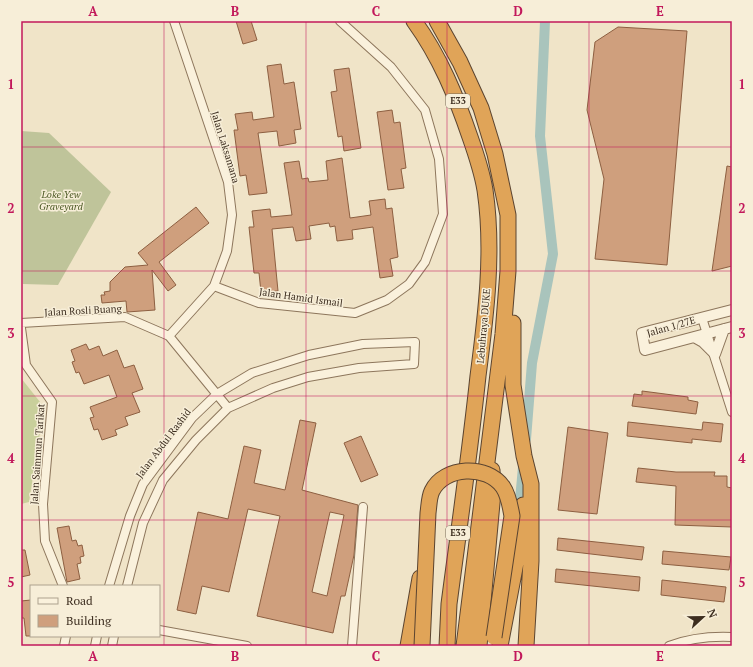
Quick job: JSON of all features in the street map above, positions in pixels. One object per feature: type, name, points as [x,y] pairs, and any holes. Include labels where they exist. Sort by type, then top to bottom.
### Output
[{"type":"highway","name":"Lebuhraya DUKE","points":[[414,21],[426,38],[445,71],[460,106],[485,188],[488,220],[489,254],[485,323],[449,604],[447,646]]},
{"type":"highway","name":"Lebuhraya DUKE","points":[[437,21],[460,62],[481,108],[495,154],[505,194],[508,215],[506,311],[464,646]]},
{"type":"highway","points":[[508,215],[516,272],[512,348],[513,385],[524,456],[531,484],[531,561],[526,646]]},
{"type":"highway","points":[[480,646],[493,492],[491,421]]},
{"type":"highway","points":[[500,646],[521,528],[524,456]]},
{"type":"highway","points":[[422,646],[428,513],[432,492],[442,478],[457,472],[474,471],[490,476],[503,486],[510,502],[512,516],[493,646]]},
{"type":"highway","points":[[408,646],[426,545]]},
{"type":"highway","points":[[443,646],[449,604]]},
{"type":"street","name":"Jalan Laksamana","points":[[169,336],[214,286],[227,251],[232,215],[228,182],[174,21]]},
{"type":"street","name":"Jalan Hamid Ismail","points":[[214,286],[259,303],[355,313],[387,300],[409,284],[425,262],[443,214],[439,159],[424,110],[391,67],[340,21]]},
{"type":"street","name":"Jalan 1/27E","points":[[728,328],[645,350],[642,333],[732,310]]},
{"type":"street","name":"Jalan Rosli Buang","points":[[21,323],[125,317],[169,336],[228,408]]},
{"type":"street","points":[[702,318],[732,412]]},
{"type":"street","name":"Jalan Saimmun Tarikat","points":[[21,328],[26,365],[52,402],[43,504],[45,541],[63,585]]},
{"type":"street","points":[[714,354],[728,328]]},
{"type":"street","points":[[694,337],[703,342],[714,354]]},
{"type":"street","name":"Jalan Abdul Rashid","points":[[109,585],[130,516],[143,484],[192,418],[217,394],[252,373],[309,355],[363,344],[415,342],[414,364],[359,368],[308,377],[273,388],[228,408],[196,440],[163,480],[143,523],[127,585]]},
{"type":"street","points":[[352,646],[363,507]]},
{"type":"street","points":[[160,630],[247,646]]},
{"type":"street","points":[[669,646],[684,640],[708,636],[732,637]]},
{"type":"green space","name":"Loke Yew Graveyard","points":[[21,131],[49,133],[111,192],[58,285],[23,284],[21,256]]},
{"type":"green space","points":[[21,378],[44,407],[29,502],[21,504]]},
{"type":"building","points":[[236,21],[251,21],[257,40],[243,44]]},
{"type":"building","points":[[618,27],[687,31],[667,265],[595,259],[604,179],[587,110],[595,42]]},
{"type":"building","points":[[281,64],[284,84],[294,82],[301,129],[294,130],[296,143],[279,146],[277,131],[258,133],[267,193],[249,195],[246,175],[240,176],[234,130],[238,130],[235,114],[252,112],[253,120],[274,117],[267,66]]},
{"type":"building","points":[[349,68],[361,148],[344,151],[342,136],[338,137],[331,92],[337,91],[334,70]]},
{"type":"building","points":[[392,110],[394,123],[400,122],[406,168],[401,169],[404,188],[388,190],[377,112]]},
{"type":"building","points":[[342,158],[350,218],[371,215],[369,201],[385,199],[386,209],[392,208],[398,257],[390,259],[393,276],[380,278],[373,227],[352,230],[353,239],[337,241],[335,226],[330,227],[329,223],[309,226],[311,239],[296,241],[293,227],[272,229],[278,291],[261,292],[259,273],[254,273],[249,227],[254,227],[252,211],[270,209],[271,217],[292,215],[284,163],[299,161],[302,179],[308,178],[309,182],[328,180],[326,161]]},
{"type":"building","points":[[727,166],[732,167],[732,266],[712,271]]},
{"type":"building","points":[[196,207],[209,223],[159,262],[176,285],[168,291],[152,270],[155,310],[127,312],[126,301],[102,303],[101,295],[105,295],[104,292],[110,291],[110,282],[125,267],[148,265],[138,253]]},
{"type":"building","points":[[86,344],[89,350],[99,346],[103,356],[117,350],[124,368],[134,365],[143,389],[132,393],[140,412],[125,417],[128,425],[115,430],[117,435],[102,440],[98,429],[94,430],[90,418],[94,417],[90,407],[117,397],[109,375],[84,384],[79,372],[76,373],[72,362],[75,361],[71,350]]},
{"type":"building","points":[[642,391],[688,397],[688,400],[698,402],[696,414],[632,406],[634,394],[642,395]]},
{"type":"building","points":[[300,420],[316,423],[302,490],[358,505],[354,555],[345,596],[341,596],[333,633],[257,616],[280,516],[248,509],[229,592],[202,586],[196,614],[177,610],[198,512],[228,519],[244,446],[261,450],[254,483],[285,490]],"holes":[[[330,512],[344,515],[327,596],[312,592]]]},
{"type":"building","points":[[628,422],[702,430],[703,422],[723,424],[721,442],[692,439],[692,443],[627,436]]},
{"type":"building","points":[[568,427],[608,433],[597,514],[558,510]]},
{"type":"building","points":[[361,436],[378,475],[361,482],[344,443]]},
{"type":"building","points":[[638,468],[676,472],[715,472],[714,476],[727,476],[727,487],[732,488],[732,527],[675,525],[676,486],[636,482]]},
{"type":"building","points":[[69,526],[72,541],[76,540],[78,546],[82,545],[84,556],[80,557],[81,563],[77,564],[80,579],[67,582],[57,528]]},
{"type":"building","points":[[558,538],[644,547],[642,560],[557,550]]},
{"type":"building","points":[[21,550],[25,550],[30,575],[21,577]]},
{"type":"building","points":[[663,551],[731,557],[729,570],[662,564]]},
{"type":"building","points":[[556,569],[640,577],[639,591],[555,582]]},
{"type":"building","points":[[662,580],[726,587],[724,602],[661,595]]},
{"type":"building","points":[[30,600],[30,636],[26,636],[24,618],[21,618],[21,601]]},
{"type":"waterway","points":[[526,439],[532,363],[553,254],[540,136],[545,21]]},
{"type":"waterway","points":[[519,511],[523,467]]}]
